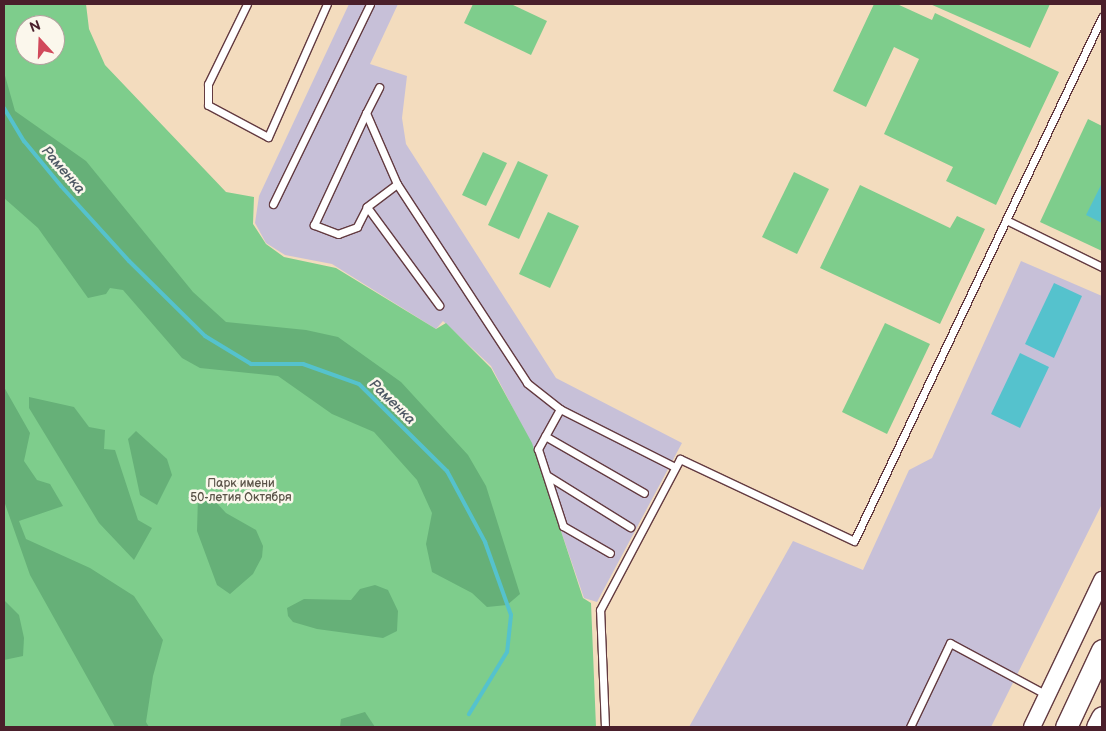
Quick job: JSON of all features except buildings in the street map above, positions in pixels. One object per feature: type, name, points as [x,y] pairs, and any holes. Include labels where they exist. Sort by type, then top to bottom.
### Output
[{"type":"main road","points":[[1066,727],[1102,650]]},
{"type":"main road","points":[[1097,727],[1102,717]]},
{"type":"street","points":[[1032,727],[1102,580]]},
{"type":"lane","points":[[247,4],[208,84],[208,105],[268,137],[328,4]]},
{"type":"lane","points":[[273,204],[370,4]]},
{"type":"lane","points":[[605,727],[600,610],[680,459],[854,541],[1102,17]]},
{"type":"lane","points":[[379,87],[314,225],[338,234],[357,227],[367,207],[397,184]]},
{"type":"lane","points":[[366,113],[397,184],[528,383],[560,409],[675,467]]},
{"type":"lane","points":[[367,207],[439,305]]},
{"type":"lane","points":[[1006,220],[1102,267]]},
{"type":"lane","points":[[560,409],[538,449],[563,526],[610,554]]},
{"type":"lane","points":[[545,436],[644,493]]},
{"type":"lane","points":[[548,476],[630,527]]},
{"type":"lane","points":[[910,727],[950,643],[1047,695]]},
{"type":"shaded area","points":[[349,4],[398,4],[370,64],[407,76],[402,118],[406,144],[556,378],[682,443],[597,602],[584,598],[530,441],[491,366],[443,321],[436,329],[332,264],[285,255],[266,243],[255,223],[259,196]]},
{"type":"shaded area","points":[[1021,261],[1102,296],[1102,504],[991,727],[689,727],[793,541],[863,570],[909,470],[932,458]]},
{"type":"green space","name":"Парк имени 50-летия Октября","points":[[4,4],[86,4],[89,29],[105,65],[226,192],[254,197],[253,224],[266,244],[284,257],[336,268],[436,329],[446,323],[491,368],[532,443],[583,598],[591,603],[596,727],[4,727]]},
{"type":"green space","points":[[473,4],[511,4],[547,21],[531,55],[464,23]]},
{"type":"green space","points":[[874,4],[897,4],[932,20],[935,13],[1059,72],[996,205],[946,181],[953,167],[884,134],[919,59],[894,47],[866,107],[833,91]]},
{"type":"green space","points":[[930,4],[1050,4],[1030,48]]},
{"type":"green space","points":[[4,72],[15,111],[86,161],[193,292],[226,322],[306,330],[338,337],[401,382],[468,455],[486,486],[520,594],[507,605],[487,607],[472,593],[432,572],[426,544],[432,513],[417,480],[374,432],[332,414],[278,376],[200,368],[182,358],[123,290],[110,288],[106,294],[88,298],[38,228],[4,198]]},
{"type":"green space","points":[[1088,119],[1102,126],[1102,251],[1040,222]]},
{"type":"green space","points":[[483,152],[507,163],[486,206],[462,195]]},
{"type":"green space","points":[[518,161],[548,175],[519,239],[488,225]]},
{"type":"green space","points":[[794,172],[829,189],[797,254],[762,237]]},
{"type":"green space","points":[[860,185],[950,228],[957,216],[985,229],[940,324],[820,268]]},
{"type":"green space","points":[[548,212],[579,226],[550,288],[519,274]]},
{"type":"green space","points":[[885,323],[930,344],[887,434],[842,412]]},
{"type":"green space","points":[[4,387],[30,433],[24,461],[37,480],[50,484],[63,506],[19,521],[26,539],[90,568],[134,596],[163,640],[153,676],[146,722],[149,727],[115,727],[30,575],[4,501]]},
{"type":"green space","points":[[29,397],[74,407],[89,427],[105,430],[104,449],[115,450],[138,520],[152,528],[134,560],[99,523],[29,408]]},
{"type":"green space","points":[[136,431],[167,459],[172,475],[157,505],[140,495],[128,439]]},
{"type":"green space","points":[[198,496],[214,500],[226,513],[256,530],[263,546],[262,557],[253,574],[230,594],[217,585],[197,531]]},
{"type":"green space","points":[[375,585],[388,590],[398,611],[397,631],[383,638],[317,629],[293,622],[288,616],[287,608],[304,599],[351,600],[360,589]]},
{"type":"green space","points":[[4,600],[19,615],[24,638],[23,656],[4,660]]},
{"type":"green space","points":[[365,712],[375,727],[340,727],[341,719]]},
{"type":"water","points":[[1102,183],[1102,223],[1086,215]]},
{"type":"water","points":[[1054,283],[1082,296],[1054,358],[1025,344]]},
{"type":"water","points":[[1020,353],[1049,367],[1020,428],[991,414]]},
{"type":"waterway","name":"Раменка","points":[[4,108],[24,141],[61,186],[129,261],[205,336],[251,364],[303,364],[359,384],[447,471],[485,542],[511,615],[507,652],[469,714]]}]
